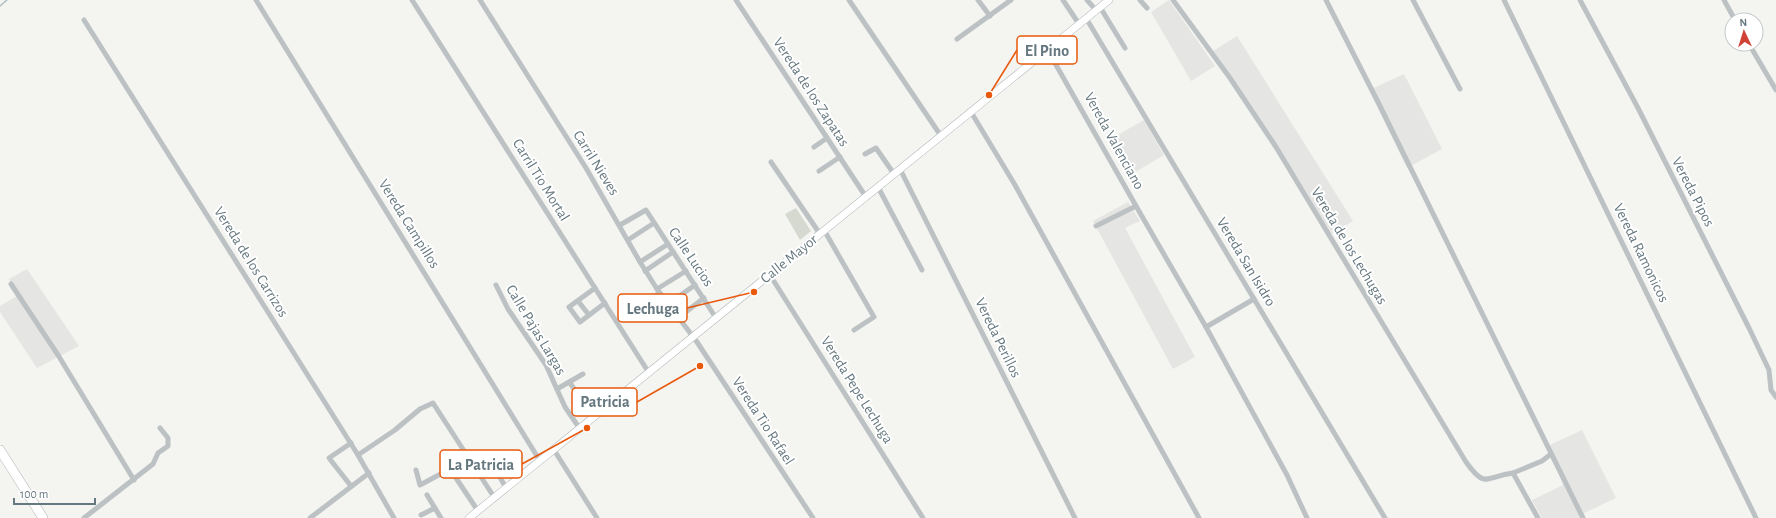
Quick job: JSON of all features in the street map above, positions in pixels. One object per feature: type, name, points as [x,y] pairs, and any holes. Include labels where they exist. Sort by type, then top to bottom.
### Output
[{"type":"highway","points":[[0,450],[43,518]]},
{"type":"main road","name":"Calle Mayor","points":[[469,518],[1108,0]]},
{"type":"street","name":"Vereda Campillos","points":[[256,0],[540,460]]},
{"type":"street","name":"Carril Tio Mortal","points":[[412,0],[649,373]]},
{"type":"street","name":"Carril Nieves","points":[[480,0],[620,225],[645,271],[693,337]]},
{"type":"street","name":"Vereda de los Zapatas","points":[[736,0],[866,197]]},
{"type":"street","points":[[849,0],[941,136]]},
{"type":"street","points":[[978,0],[990,16]]},
{"type":"street","points":[[957,39],[1011,0]]},
{"type":"street","points":[[1063,0],[1079,24]]},
{"type":"street","points":[[1087,0],[1098,8],[1125,48]]},
{"type":"street","points":[[1140,0],[1147,8]]},
{"type":"street","name":"Vereda de los Lechugas","points":[[1173,0],[1230,78],[1276,147],[1353,273],[1436,414],[1476,477],[1487,480],[1513,473],[1542,461],[1551,454]]},
{"type":"street","points":[[1326,0],[1379,104],[1583,518]]},
{"type":"street","points":[[1413,0],[1460,89]]},
{"type":"street","name":"Vereda Ramonicos","points":[[1504,0],[1756,518]]},
{"type":"street","name":"Vereda Pipos","points":[[1580,0],[1642,116],[1745,321],[1769,370],[1771,390],[1776,398]]},
{"type":"street","points":[[1724,0],[1731,12]]},
{"type":"street","name":"Vereda San Isidro","points":[[1086,18],[1385,518]]},
{"type":"street","name":"Vereda de los Carrizos","points":[[84,20],[351,443],[394,518]]},
{"type":"street","name":"Vereda Valenciano","points":[[1048,49],[1136,206],[1096,226]]},
{"type":"street","points":[[1754,52],[1776,90]]},
{"type":"street","points":[[970,112],[1014,185],[1199,518]]},
{"type":"street","points":[[814,147],[827,138]]},
{"type":"street","name":"Vereda Perillos","points":[[865,154],[876,148],[897,172],[1075,518]]},
{"type":"street","points":[[819,171],[840,157]]},
{"type":"street","points":[[771,162],[822,232],[874,317],[854,330]]},
{"type":"street","points":[[878,187],[922,270]]},
{"type":"street","points":[[1136,206],[1206,327],[1287,475],[1307,518]]},
{"type":"street","name":"Calle Lucios","points":[[620,225],[646,210],[716,318]]},
{"type":"street","points":[[628,240],[654,223]]},
{"type":"street","points":[[640,262],[668,244]]},
{"type":"street","points":[[645,271],[674,252]]},
{"type":"street","points":[[640,304],[686,271]]},
{"type":"street","name":"Vereda Pepe Lechuga","points":[[770,275],[923,518]]},
{"type":"street","points":[[12,284],[58,355],[134,480]]},
{"type":"street","points":[[668,304],[695,285]]},
{"type":"street","name":"Calle Pajas Largas","points":[[496,286],[508,309],[546,365],[558,389],[564,407],[580,429]]},
{"type":"street","points":[[595,288],[569,307],[580,322],[605,303]]},
{"type":"street","points":[[678,318],[704,298]]},
{"type":"street","points":[[1206,327],[1254,299]]},
{"type":"street","points":[[578,301],[589,315]]},
{"type":"street","name":"Vereda Tio Rafael","points":[[693,337],[813,518]]},
{"type":"street","points":[[558,389],[583,374]]},
{"type":"street","points":[[570,383],[594,418]]},
{"type":"street","points":[[358,455],[390,434],[430,403],[433,403],[494,498]]},
{"type":"street","points":[[84,518],[153,464],[158,453],[168,446],[168,438],[160,428]]},
{"type":"street","points":[[351,443],[329,458],[351,486]]},
{"type":"street","points":[[554,450],[597,518]]},
{"type":"street","points":[[487,454],[506,488]]},
{"type":"street","points":[[467,455],[448,467],[478,511]]},
{"type":"street","points":[[416,470],[420,485],[450,469]]},
{"type":"street","points":[[310,518],[369,473]]},
{"type":"street","points":[[1513,473],[1538,518]]},
{"type":"street","points":[[427,495],[441,518]]},
{"type":"street","points":[[420,515],[435,508]]},
{"type":"shaded area","points":[[1169,0],[1215,66],[1191,81],[1151,12]]},
{"type":"shaded area","points":[[1237,36],[1353,221],[1332,234],[1213,51]]},
{"type":"shaded area","points":[[1404,74],[1442,149],[1407,168],[1369,90]]},
{"type":"shaded area","points":[[1144,120],[1164,155],[1127,177],[1107,141]]},
{"type":"shaded area","points":[[1128,202],[1140,221],[1125,228],[1195,357],[1173,369],[1093,221]]},
{"type":"shaded area","points":[[796,208],[811,231],[800,240],[785,214]]},
{"type":"shaded area","points":[[27,269],[79,346],[37,368],[0,312],[0,306],[17,296],[9,279]]},
{"type":"shaded area","points":[[1582,430],[1616,498],[1584,513],[1586,518],[1542,518],[1532,500],[1563,485],[1550,445]]},
{"type":"waterway","points":[[0,6],[7,0]]},
{"type":"place","name":"El Pino","points":[[989,95]]},
{"type":"place","name":"Lechuga","points":[[754,292]]},
{"type":"place","name":"Patricia","points":[[700,366]]},
{"type":"place","name":"La Patricia","points":[[587,428]]}]
